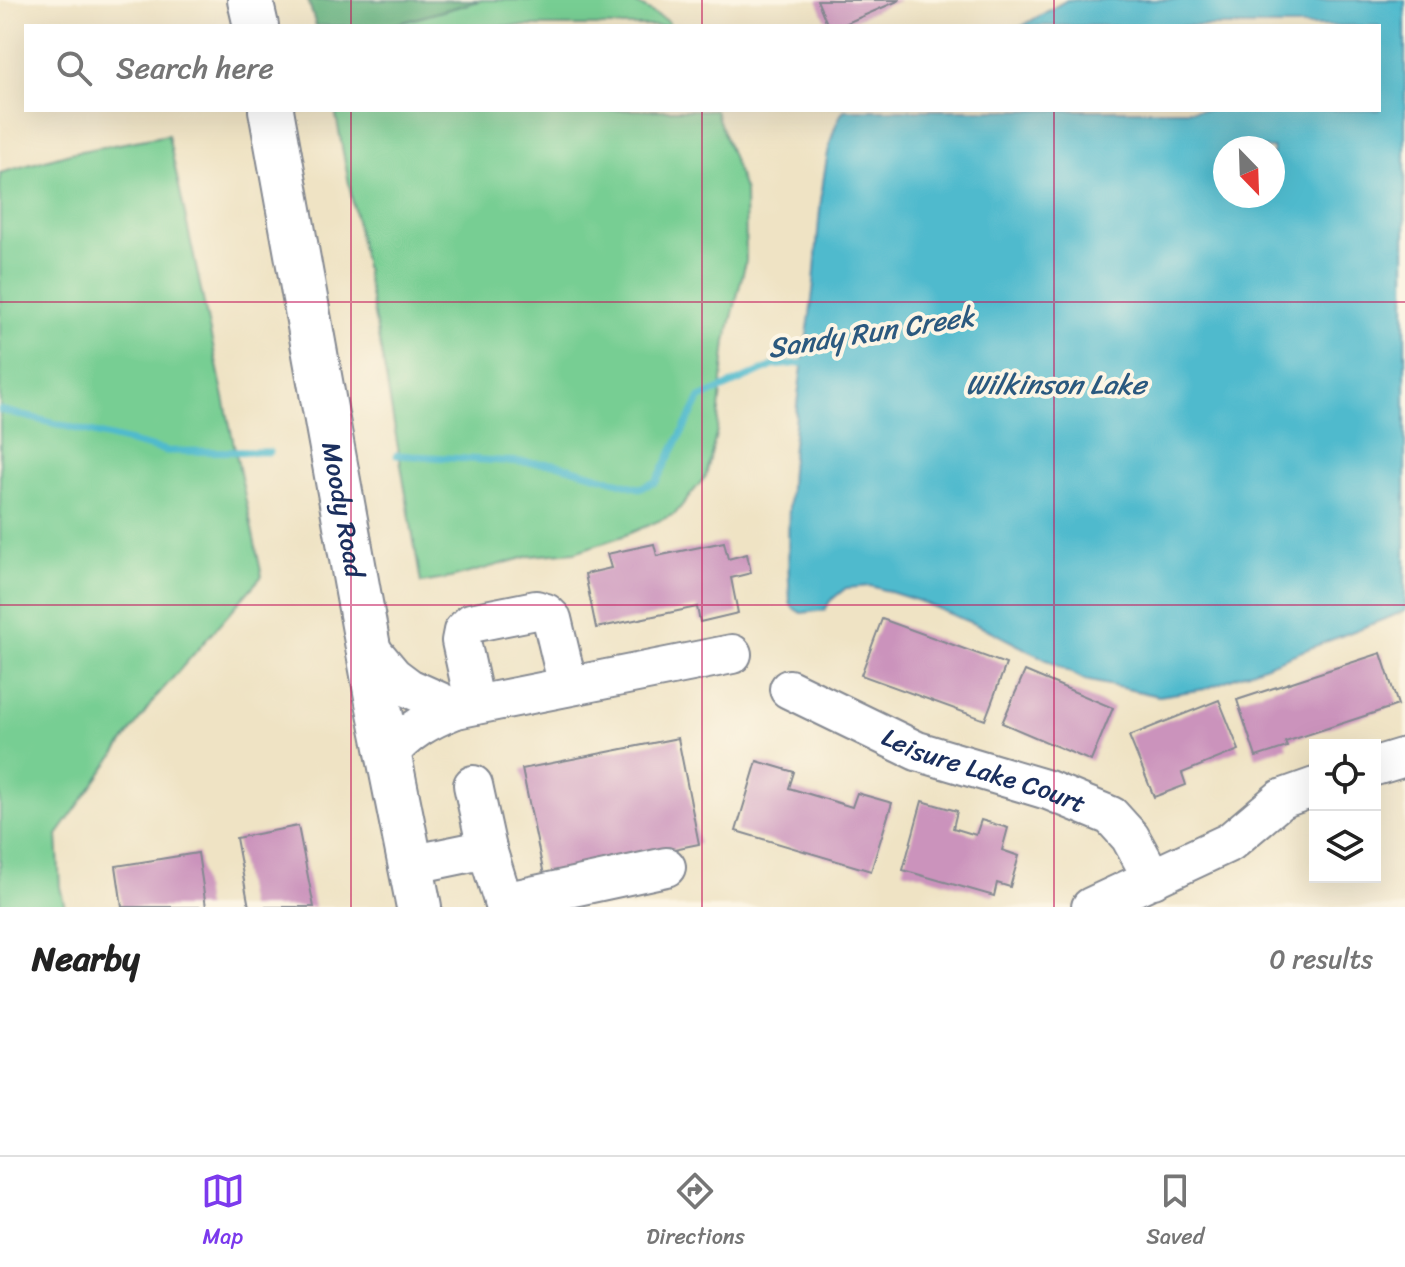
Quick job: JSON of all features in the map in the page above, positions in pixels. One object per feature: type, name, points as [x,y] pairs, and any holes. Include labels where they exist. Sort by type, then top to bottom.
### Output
[{"type":"main road","points":[[250,0],[256,24]]},
{"type":"main road","name":"Moody Road","points":[[271,112],[367,645],[419,907]]},
{"type":"street","points":[[465,707],[461,641],[463,631],[471,623],[536,610],[546,613],[552,619],[568,686]]},
{"type":"street","points":[[367,645],[393,676],[409,688],[465,707]]},
{"type":"street","points":[[388,755],[403,737],[423,723],[465,707],[732,654]]},
{"type":"street","name":"Leisure Lake Court","points":[[789,689],[917,751],[1048,790],[1111,816],[1130,837],[1153,879]]},
{"type":"street","points":[[1381,764],[1405,757]]},
{"type":"street","points":[[473,785],[487,849],[504,905],[666,867]]},
{"type":"street","points":[[1091,907],[1230,842],[1281,799],[1309,789]]},
{"type":"street","points":[[410,865],[487,849]]},
{"type":"green space","points":[[308,0],[481,0],[396,24],[315,24]]},
{"type":"green space","points":[[482,0],[630,0],[669,24],[396,24]]},
{"type":"green space","points":[[335,112],[716,112],[745,192],[746,261],[726,341],[717,430],[706,476],[675,514],[575,552],[530,556],[421,583]]},
{"type":"green space","points":[[168,135],[262,576],[156,697],[57,835],[60,887],[65,907],[0,907],[0,173],[70,153]]},
{"type":"water","name":"Wilkinson Lake","points":[[1067,0],[1405,0],[1405,611],[1205,689],[1159,696],[1085,680],[991,631],[919,601],[871,586],[846,588],[830,601],[825,610],[802,613],[793,608],[789,579],[790,485],[830,143],[843,112],[1381,112],[1381,24],[1025,24]]},
{"type":"building","points":[[817,0],[900,0],[845,24],[827,24]]},
{"type":"building","points":[[724,542],[728,559],[747,554],[751,573],[731,578],[738,613],[700,622],[697,607],[596,628],[585,574],[611,568],[607,554],[654,544],[657,556]]},
{"type":"building","points":[[882,619],[1006,664],[985,720],[861,675]]},
{"type":"building","points":[[1381,653],[1398,705],[1285,742],[1287,747],[1256,757],[1237,700]]},
{"type":"building","points":[[1025,671],[1113,708],[1091,761],[1002,723]]},
{"type":"building","points":[[1219,700],[1239,750],[1182,773],[1186,785],[1154,797],[1129,736]]},
{"type":"building","points":[[678,738],[699,844],[544,875],[522,769]]},
{"type":"building","points":[[757,761],[794,772],[789,788],[852,807],[857,793],[892,803],[871,871],[736,831]]},
{"type":"building","points":[[922,801],[957,811],[953,828],[976,835],[981,820],[1008,828],[1002,850],[1019,856],[1010,887],[997,883],[994,896],[903,870]]},
{"type":"building","points":[[298,826],[314,907],[249,907],[236,838]]},
{"type":"building","points":[[198,853],[206,907],[122,907],[116,866]]},
{"type":"waterway","name":"Sandy Run Creek","points":[[397,455],[556,464],[639,488],[656,482],[700,398],[773,366],[812,362]]},
{"type":"waterway","name":"Sandy Run Creek","points":[[0,410],[167,451],[269,452]]}]
